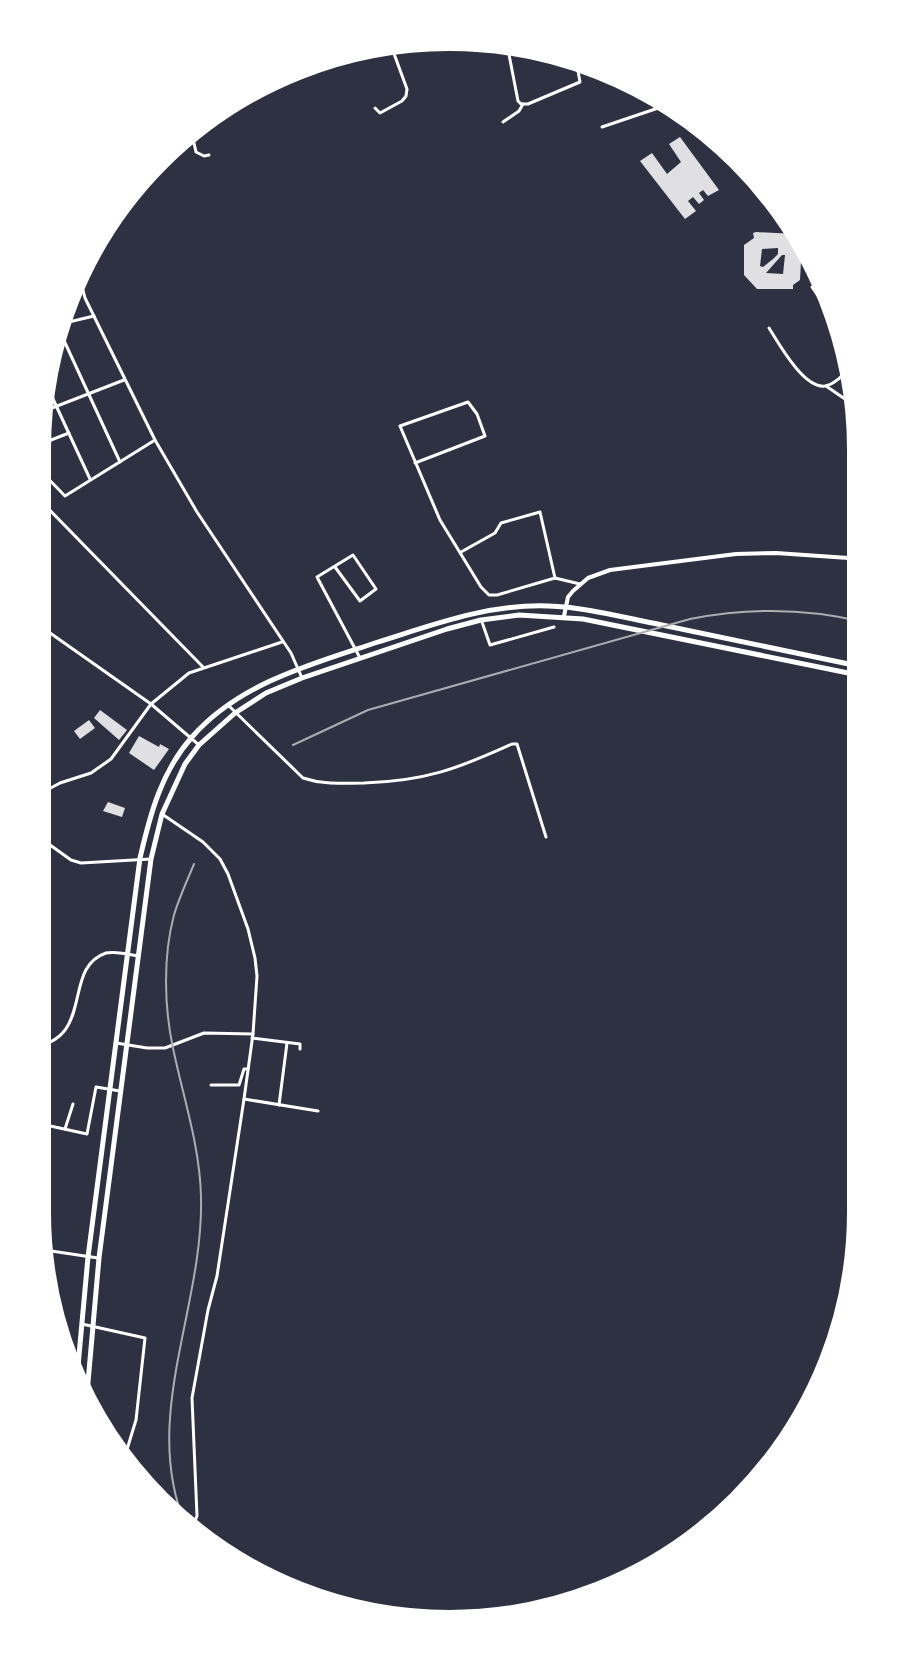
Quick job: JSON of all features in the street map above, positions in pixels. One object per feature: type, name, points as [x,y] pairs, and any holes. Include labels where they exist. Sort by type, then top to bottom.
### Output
[{"type":"highway","points":[[78,1368],[88,1257],[140,858],[152,810],[163,782],[191,738],[228,704],[298,669],[357,649],[479,611],[518,606],[566,607],[852,665]]},
{"type":"highway","points":[[87,1388],[99,1258],[151,859],[162,814],[179,776],[199,745],[235,713],[266,693],[302,678],[481,620],[519,615],[564,616],[852,674]]},
{"type":"street","points":[[375,108],[380,113],[406,96],[407,89],[393,51],[404,48]]},
{"type":"street","points":[[511,51],[518,101],[523,104],[580,82],[577,67]]},
{"type":"street","points":[[503,122],[514,116],[523,104]]},
{"type":"street","points":[[602,127],[661,107]]},
{"type":"street","points":[[189,141],[194,143],[196,152],[209,155]]},
{"type":"street","points":[[82,285],[85,298],[155,440],[197,512],[291,653],[302,678]]},
{"type":"street","points":[[812,287],[826,308]]},
{"type":"street","points":[[66,322],[94,316]]},
{"type":"street","points":[[769,328],[810,382],[826,386],[849,402]]},
{"type":"street","points":[[62,339],[120,462]]},
{"type":"street","points":[[826,386],[844,372]]},
{"type":"street","points":[[48,409],[124,380]]},
{"type":"street","points":[[50,392],[91,480]]},
{"type":"street","points":[[415,463],[485,436],[477,414],[468,402],[400,426],[415,463],[440,520],[481,587],[489,595],[497,595],[555,578],[580,584]]},
{"type":"street","points":[[46,442],[69,433]]},
{"type":"street","points":[[46,476],[65,496],[155,440]]},
{"type":"street","points":[[46,506],[203,667]]},
{"type":"street","points":[[460,552],[495,533],[501,523],[540,512],[555,578]]},
{"type":"street","points":[[564,616],[568,597],[580,584],[610,570],[736,554],[776,553],[852,558]]},
{"type":"street","points":[[335,567],[360,601],[376,589],[353,555],[317,577],[360,658]]},
{"type":"street","points":[[479,611],[490,645],[554,627]]},
{"type":"street","points":[[46,630],[151,704],[199,745]]},
{"type":"street","points":[[46,790],[91,773],[111,759],[151,704],[176,682],[203,667],[282,642]]},
{"type":"street","points":[[228,704],[303,778],[318,783],[394,783],[459,768],[517,744],[546,837]]},
{"type":"street","points":[[162,814],[203,842],[220,859],[228,874],[255,958],[249,1068],[217,1276],[194,1379],[192,1398],[197,1516],[194,1524]]},
{"type":"street","points":[[46,842],[71,860],[81,863],[151,859]]},
{"type":"street","points":[[46,1045],[58,1039],[74,1017],[89,966],[108,952],[138,956]]},
{"type":"street","points":[[115,1043],[165,1048],[204,1033],[252,1036],[300,1044],[300,1049]]},
{"type":"street","points":[[279,1105],[287,1043]]},
{"type":"street","points":[[211,1085],[239,1085],[244,1069],[249,1068]]},
{"type":"street","points":[[46,1125],[87,1134],[96,1087],[120,1091]]},
{"type":"street","points":[[244,1099],[318,1111]]},
{"type":"street","points":[[65,1129],[73,1104]]},
{"type":"street","points":[[48,1251],[99,1258]]},
{"type":"street","points":[[82,1324],[145,1338],[136,1420],[126,1453]]},
{"type":"street","points":[[512,1610],[591,1589]]},
{"type":"building","points":[[680,137],[719,190],[708,196],[703,190],[699,193],[704,200],[699,204],[693,197],[688,201],[696,211],[685,219],[640,161],[652,153],[667,174],[681,162],[669,144]]},
{"type":"building","points":[[756,232],[789,234],[801,254],[800,280],[793,285],[793,289],[757,289],[744,275],[744,245],[754,238],[753,233]],"holes":[[[778,248],[778,254],[763,267],[760,266],[762,249]],[[782,255],[785,255],[783,274],[766,273]]]},
{"type":"building","points":[[100,710],[127,730],[119,740],[94,718]]},
{"type":"building","points":[[89,720],[95,728],[80,739],[74,731]]},
{"type":"building","points":[[139,736],[169,749],[154,770],[129,753]]},
{"type":"building","points":[[108,802],[125,808],[122,817],[103,811]]},
{"type":"railway","points":[[293,745],[368,710],[690,619],[776,611],[852,619]]},
{"type":"railway","points":[[182,1514],[174,1490],[169,1448],[171,1407],[193,1281],[201,1197],[194,1140],[170,1032],[166,981],[174,915],[194,864]]}]
